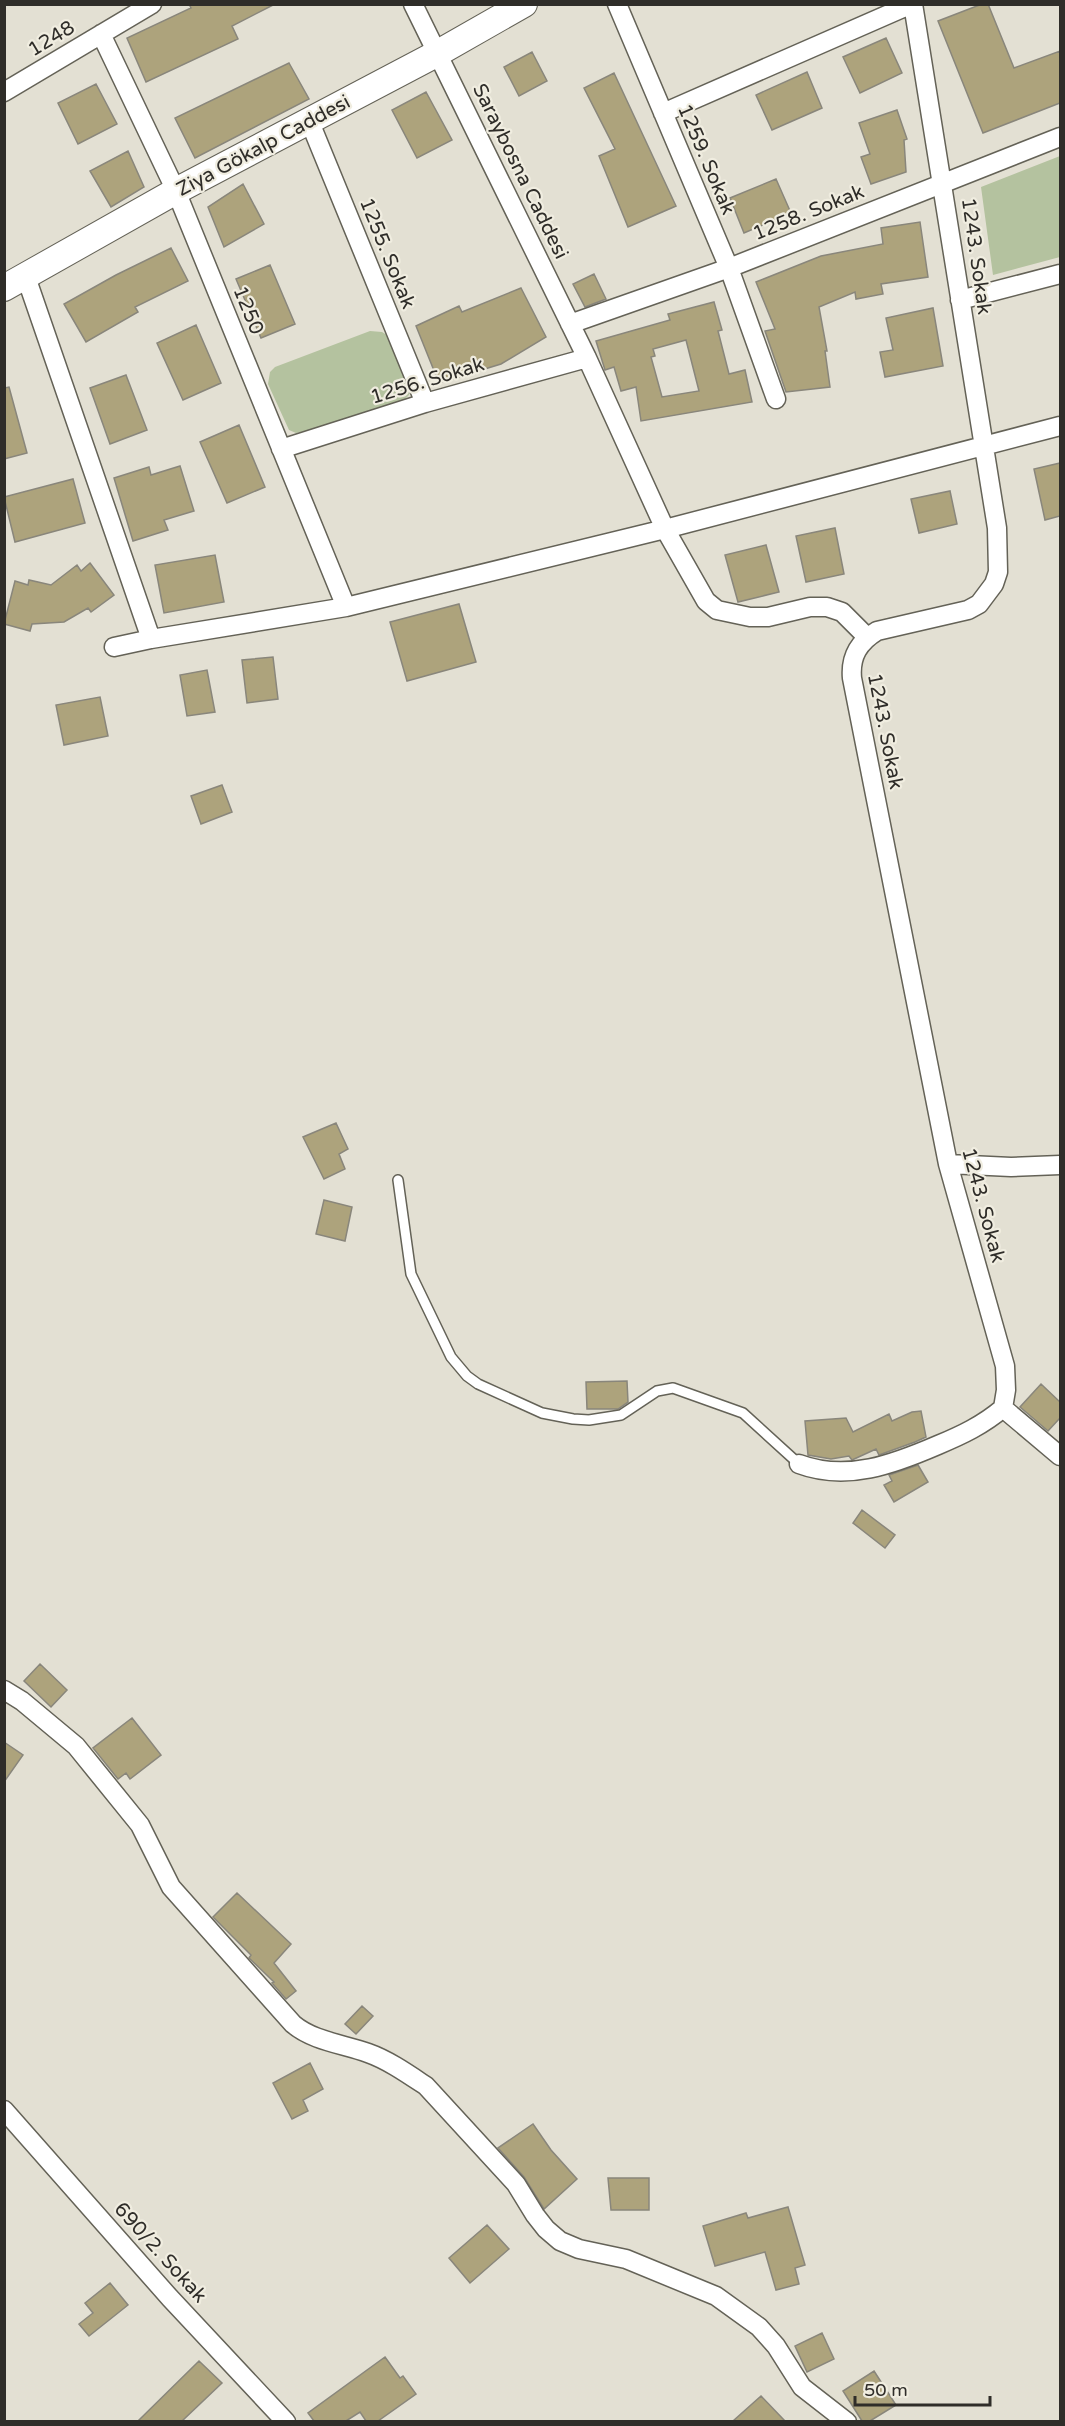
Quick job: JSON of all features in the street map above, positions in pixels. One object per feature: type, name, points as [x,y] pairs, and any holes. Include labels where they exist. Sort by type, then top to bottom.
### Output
[{"type":"street","name":"1248","points":[[4,92],[152,4]]},
{"type":"street","name":"Saraybosna Caddesi","points":[[413,4],[587,358],[665,529],[706,601],[717,610],[750,617],[768,617],[810,607],[827,607],[842,612],[867,637]]},
{"type":"street","name":"Ziya Gökalp Caddesi","points":[[15,282],[176,191],[438,53],[524,4]]},
{"type":"street","name":"1259. Sokak","points":[[617,4],[729,267],[776,399]]},
{"type":"street","points":[[663,113],[913,4]]},
{"type":"street","name":"1243. Sokak","points":[[913,4],[944,183],[960,300],[997,528],[998,572],[988,595],[968,610],[878,631],[867,637],[854,655],[851,667],[948,1164],[1005,1366],[1006,1390],[1002,1408]]},
{"type":"street","name":"1250","points":[[101,34],[176,191],[346,607]]},
{"type":"street","name":"1255. Sokak","points":[[309,120],[425,403]]},
{"type":"street","name":"1258. Sokak","points":[[570,324],[729,267],[1060,137]]},
{"type":"street","points":[[960,300],[1060,274]]},
{"type":"street","points":[[15,282],[151,639]]},
{"type":"street","name":"1256. Sokak","points":[[281,449],[425,403],[587,358]]},
{"type":"street","points":[[114,647],[346,607],[665,529],[1060,426]]},
{"type":"street","points":[[948,1164],[1011,1167],[1060,1165]]},
{"type":"street","points":[[799,1464],[812,1469],[837,1470],[867,1470],[886,1466],[977,1428],[1002,1408],[1060,1456]]},
{"type":"street","points":[[4,1690],[22,1701],[76,1746],[140,1826],[171,1887],[293,2024],[304,2033],[371,2054],[426,2086],[516,2184],[535,2215],[560,2241],[579,2249],[626,2259],[716,2296],[759,2327],[776,2346],[802,2387],[847,2421]]},
{"type":"street","name":"690/2. Sokak","points":[[4,2110],[170,2298],[286,2421]]},
{"type":"lane","points":[[398,1180],[411,1274],[451,1357],[467,1376],[478,1384],[542,1413],[589,1420],[621,1415],[657,1391],[673,1388],[743,1413],[799,1464]]},
{"type":"green space","points":[[1060,156],[1060,257],[993,275],[981,187]]},
{"type":"green space","points":[[370,331],[382,332],[390,337],[410,391],[409,395],[404,400],[306,431],[296,433],[289,430],[268,384],[270,372],[275,367]]},
{"type":"building","points":[[189,4],[275,4],[232,26],[238,39],[146,82],[127,38],[191,8]]},
{"type":"building","points":[[982,4],[988,4],[1014,68],[1060,51],[1060,103],[983,133],[938,21]]},
{"type":"building","points":[[886,38],[902,73],[860,93],[843,57]]},
{"type":"building","points":[[532,52],[547,81],[519,96],[504,67]]},
{"type":"building","points":[[289,63],[309,99],[195,158],[175,118]]},
{"type":"building","points":[[807,72],[822,108],[772,130],[756,95]]},
{"type":"building","points":[[614,73],[676,206],[628,227],[599,156],[615,149],[584,88]]},
{"type":"building","points":[[96,84],[117,124],[78,144],[58,103]]},
{"type":"building","points":[[426,92],[452,140],[417,158],[392,110]]},
{"type":"building","points":[[897,110],[907,139],[904,140],[906,172],[871,184],[861,157],[870,154],[859,123]]},
{"type":"building","points":[[128,151],[144,187],[111,207],[90,171]]},
{"type":"building","points":[[776,179],[791,213],[744,233],[730,198]]},
{"type":"building","points":[[243,184],[264,224],[224,247],[208,207]]},
{"type":"building","points":[[920,222],[928,277],[881,284],[883,294],[856,299],[855,292],[819,307],[827,351],[825,351],[830,387],[786,392],[765,331],[775,329],[756,282],[821,256],[883,244],[881,228]]},
{"type":"building","points":[[171,248],[188,281],[135,307],[138,312],[86,342],[64,304]]},
{"type":"building","points":[[270,265],[295,324],[261,338],[236,279]]},
{"type":"building","points":[[594,274],[606,299],[585,307],[573,284]]},
{"type":"building","points":[[521,288],[546,337],[501,364],[439,383],[416,326],[459,306],[462,312]]},
{"type":"building","points":[[714,302],[722,330],[718,331],[729,374],[745,370],[752,402],[641,421],[636,387],[621,391],[614,367],[605,370],[596,341],[670,320],[668,314]],"holes":[[[686,340],[699,391],[662,397],[651,357],[655,356],[653,349]]]},
{"type":"building","points":[[933,308],[943,366],[885,377],[880,352],[893,350],[886,318]]},
{"type":"building","points":[[196,325],[221,383],[183,400],[157,343]]},
{"type":"building","points":[[126,375],[147,430],[110,444],[90,388]]},
{"type":"building","points":[[9,387],[27,453],[4,459],[4,388]]},
{"type":"building","points":[[239,425],[265,487],[227,503],[200,442]]},
{"type":"building","points":[[1060,463],[1060,516],[1045,520],[1034,469]]},
{"type":"building","points":[[180,466],[194,511],[164,520],[168,530],[133,541],[114,478],[149,467],[151,475]]},
{"type":"building","points":[[73,479],[85,523],[15,542],[4,497]]},
{"type":"building","points":[[950,491],[957,524],[919,533],[911,499]]},
{"type":"building","points":[[835,528],[844,574],[806,582],[796,536]]},
{"type":"building","points":[[766,545],[779,592],[738,602],[725,555]]},
{"type":"building","points":[[215,555],[224,602],[164,613],[155,565]]},
{"type":"building","points":[[90,563],[114,595],[91,612],[88,608],[64,622],[32,624],[30,631],[4,624],[15,581],[28,585],[29,580],[51,585],[77,565],[81,571]]},
{"type":"building","points":[[459,604],[476,662],[407,681],[390,622]]},
{"type":"building","points":[[273,657],[278,699],[247,703],[242,660]]},
{"type":"building","points":[[207,670],[215,712],[187,716],[180,675]]},
{"type":"building","points":[[100,697],[108,736],[64,745],[56,705]]},
{"type":"building","points":[[222,785],[232,812],[201,824],[191,796]]},
{"type":"building","points":[[336,1123],[348,1149],[339,1154],[345,1169],[324,1179],[303,1137]]},
{"type":"building","points":[[324,1200],[352,1207],[345,1241],[316,1234]]},
{"type":"building","points":[[627,1381],[628,1402],[618,1409],[587,1409],[586,1382]]},
{"type":"building","points":[[1041,1384],[1060,1402],[1060,1418],[1048,1431],[1020,1407]]},
{"type":"building","points":[[921,1411],[926,1437],[915,1442],[879,1455],[876,1449],[852,1460],[849,1456],[831,1459],[808,1455],[805,1421],[846,1418],[853,1432],[889,1414],[892,1421],[912,1412]]},
{"type":"building","points":[[918,1465],[928,1482],[894,1502],[884,1485],[892,1481],[889,1475]]},
{"type":"building","points":[[862,1510],[895,1535],[885,1548],[853,1523]]},
{"type":"building","points":[[40,1664],[67,1690],[51,1707],[24,1681]]},
{"type":"building","points":[[132,1718],[161,1755],[130,1779],[126,1773],[118,1779],[93,1748]]},
{"type":"building","points":[[4,1742],[23,1755],[4,1782]]},
{"type":"building","points":[[237,1893],[291,1944],[274,1963],[296,1991],[286,1999],[272,1983],[274,1982],[249,1958],[251,1955],[213,1917]]},
{"type":"building","points":[[362,2006],[373,2016],[356,2034],[345,2024]]},
{"type":"building","points":[[310,2063],[323,2089],[303,2100],[308,2111],[292,2119],[273,2083]]},
{"type":"building","points":[[533,2124],[551,2150],[577,2179],[544,2209],[524,2177],[498,2148]]},
{"type":"building","points":[[608,2178],[649,2178],[649,2210],[611,2210]]},
{"type":"building","points":[[788,2207],[805,2265],[795,2268],[799,2284],[776,2290],[765,2252],[715,2266],[703,2226],[746,2213],[748,2218]]},
{"type":"building","points":[[487,2225],[509,2249],[470,2283],[449,2258]]},
{"type":"building","points":[[110,2283],[128,2305],[89,2336],[79,2324],[93,2313],[85,2303]]},
{"type":"building","points":[[822,2333],[834,2359],[807,2372],[795,2346]]},
{"type":"building","points":[[385,2357],[400,2378],[403,2376],[416,2394],[378,2421],[366,2421],[360,2412],[346,2421],[314,2421],[308,2413]]},
{"type":"building","points":[[199,2361],[222,2383],[182,2421],[138,2421]]},
{"type":"building","points":[[874,2371],[896,2405],[870,2421],[862,2421],[843,2391]]},
{"type":"building","points":[[761,2396],[785,2421],[733,2421]]}]
